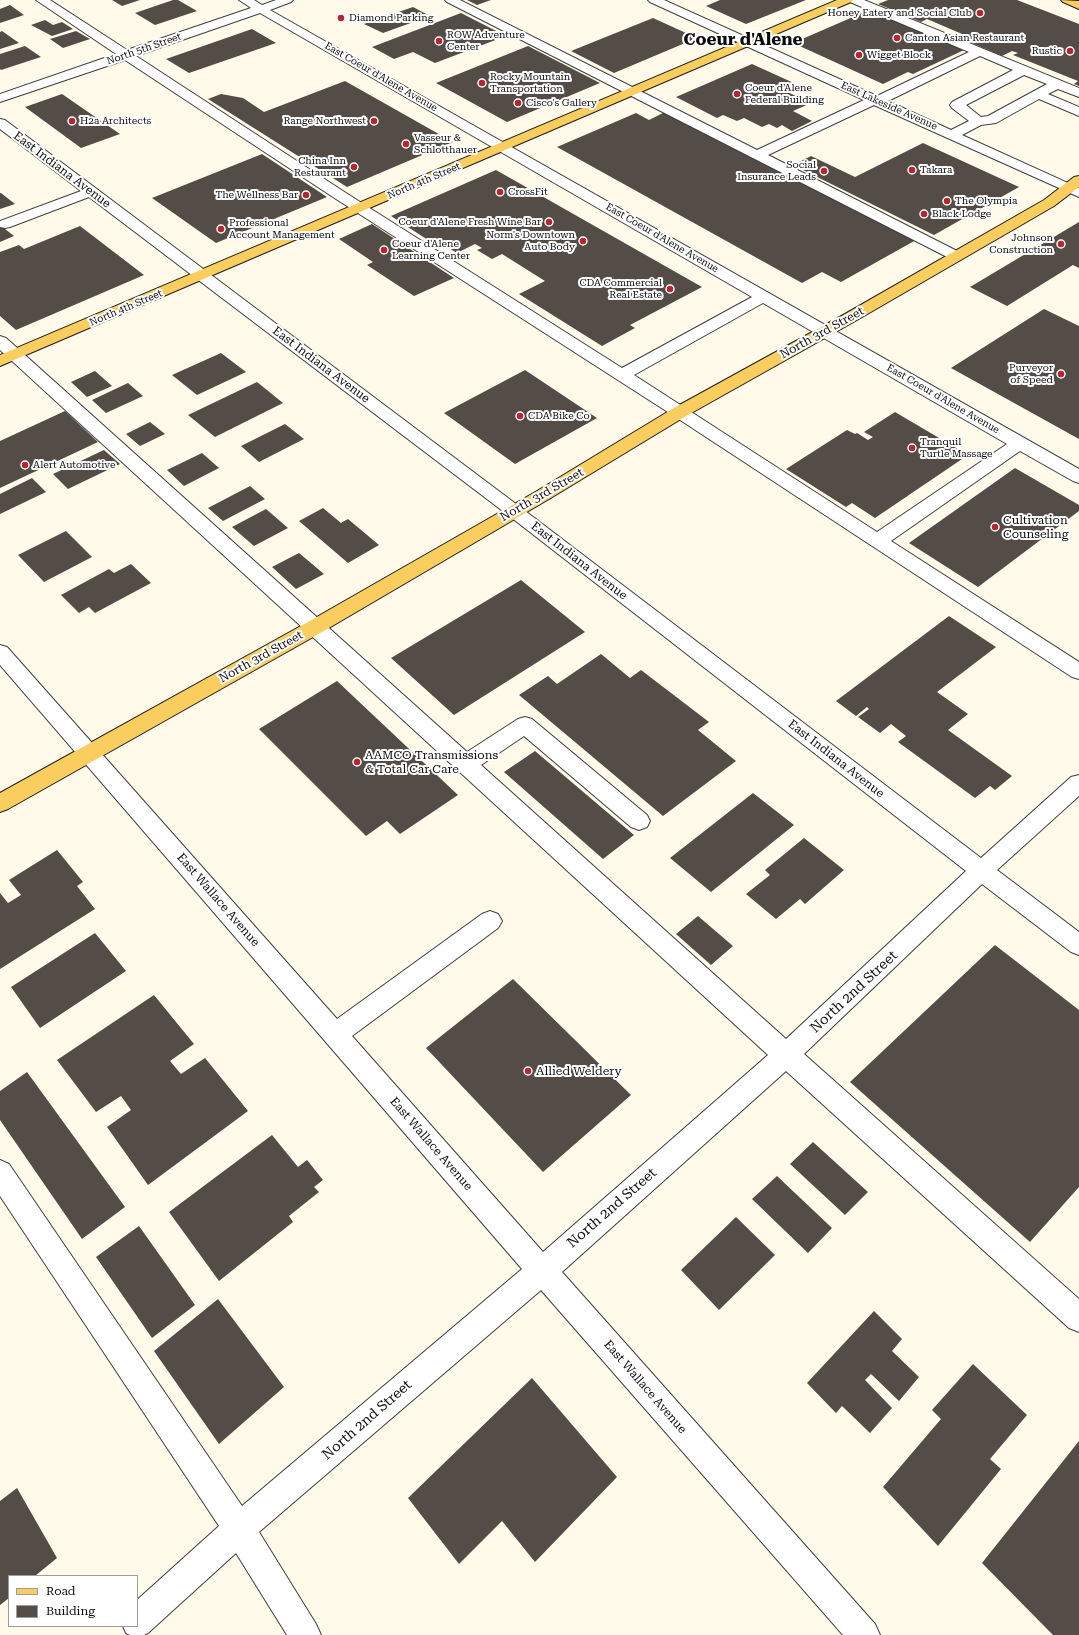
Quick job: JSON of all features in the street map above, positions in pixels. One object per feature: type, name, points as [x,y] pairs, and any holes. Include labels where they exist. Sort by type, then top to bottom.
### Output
[{"type":"main road","name":"North 4th Street","points":[[5,352],[201,275],[847,0]]},
{"type":"main road","points":[[1067,0],[1079,4]]},
{"type":"main road","name":"North 3rd Street","points":[[0,803],[315,627],[680,412],[824,332],[1076,187]]},
{"type":"street","points":[[42,0],[360,208],[680,412],[1079,672]]},
{"type":"street","name":"East Coeur d'Alene Avenue","points":[[245,0],[1079,477]]},
{"type":"street","name":"North 5th Street","points":[[0,98],[287,0]]},
{"type":"street","points":[[451,0],[956,256]]},
{"type":"street","name":"East Lakeside Avenue","points":[[654,0],[952,135],[1076,187]]},
{"type":"street","points":[[854,0],[1079,93]]},
{"type":"street","points":[[757,155],[979,52]]},
{"type":"street","points":[[978,121],[957,105],[1023,70]]},
{"type":"street","points":[[952,135],[978,121],[991,120],[1057,84]]},
{"type":"street","points":[[1038,94],[1079,112]]},
{"type":"street","name":"East Indiana Avenue","points":[[0,123],[514,511],[1079,945]]},
{"type":"street","points":[[5,224],[90,192]]},
{"type":"street","points":[[622,375],[763,297]]},
{"type":"street","points":[[5,352],[315,627],[1079,1318]]},
{"type":"street","points":[[877,541],[1020,443]]},
{"type":"street","name":"East Wallace Avenue","points":[[0,652],[542,1271],[864,1635]]},
{"type":"street","points":[[466,764],[525,725],[639,821]]},
{"type":"street","name":"North 2nd Street","points":[[138,1621],[239,1530],[542,1271],[787,1054],[1010,844],[1079,783]]},
{"type":"street","points":[[335,1034],[490,921]]},
{"type":"street","points":[[0,1174],[239,1530],[305,1635]]},
{"type":"street","points":[[123,1635],[132,1627]]},
{"type":"building","points":[[112,0],[140,0],[122,6]]},
{"type":"building","points":[[173,0],[178,0],[197,11],[155,25],[135,13]]},
{"type":"building","points":[[467,0],[491,0],[477,5]]},
{"type":"building","points":[[720,0],[806,0],[746,24],[706,6]]},
{"type":"building","points":[[888,0],[1017,0],[1079,24],[1079,86],[1074,84],[1078,81],[1013,55],[1018,53],[1012,51],[1002,56],[963,39],[969,37],[927,19],[921,22],[878,4]]},
{"type":"building","points":[[10,5],[24,15],[0,23],[0,9]]},
{"type":"building","points":[[413,7],[430,16],[383,33],[364,24]]},
{"type":"building","points":[[869,10],[964,50],[913,74],[908,72],[883,84],[793,43]]},
{"type":"building","name":"ROW Adventure Center","points":[[461,13],[506,36],[435,63],[413,52],[394,59],[372,47]]},
{"type":"building","points":[[653,18],[697,38],[614,73],[571,51]]},
{"type":"building","points":[[45,20],[53,25],[62,22],[73,29],[52,36],[31,25]]},
{"type":"building","points":[[252,29],[276,43],[189,73],[166,59]]},
{"type":"building","points":[[2,31],[19,43],[0,49],[0,32]]},
{"type":"building","points":[[76,31],[90,39],[63,48],[50,39]]},
{"type":"building","points":[[25,46],[41,57],[1,70],[0,69],[0,54]]},
{"type":"building","points":[[528,46],[600,83],[507,122],[436,83]]},
{"type":"building","name":"Coeur d'Alene Federal Building","points":[[752,64],[796,84],[783,90],[811,103],[793,111],[812,121],[792,131],[782,125],[777,128],[769,124],[762,127],[744,118],[737,121],[723,115],[717,118],[676,97]]},
{"type":"building","points":[[345,81],[453,142],[347,187],[208,99],[221,94],[243,98],[264,112]]},
{"type":"building","name":"H2a Architects","points":[[62,94],[120,134],[81,148],[25,107]]},
{"type":"building","points":[[665,112],[916,240],[841,282],[822,272],[802,283],[557,147],[636,113],[649,120]]},
{"type":"building","points":[[923,143],[1019,187],[934,235],[793,165],[811,156],[855,177]]},
{"type":"building","points":[[262,154],[327,197],[216,243],[152,198]]},
{"type":"building","points":[[496,170],[702,287],[630,325],[635,328],[602,346],[519,294],[545,281],[502,254],[492,259],[477,250],[482,248],[475,244],[457,253],[436,240],[431,242],[391,216]]},
{"type":"building","points":[[1,193],[15,204],[0,209]]},
{"type":"building","name":"Johnson Construction","points":[[1079,222],[1079,268],[1073,265],[1007,306],[970,287]]},
{"type":"building","name":"Coeur d'Alene Learning Center","points":[[372,224],[454,278],[414,296],[367,265],[373,262],[339,239]]},
{"type":"building","points":[[0,225],[14,236],[0,242]]},
{"type":"building","points":[[80,226],[144,275],[16,330],[0,316],[0,252],[19,245],[24,249]]},
{"type":"building","points":[[1044,309],[1079,326],[1079,439],[951,368]]},
{"type":"building","points":[[221,353],[246,372],[197,395],[172,375]]},
{"type":"building","name":"CDA Bike Co","points":[[525,370],[597,418],[515,464],[444,413]]},
{"type":"building","points":[[95,371],[112,386],[87,397],[71,382]]},
{"type":"building","points":[[257,382],[283,403],[215,437],[188,415]]},
{"type":"building","points":[[128,383],[143,396],[106,413],[92,400]]},
{"type":"building","name":"Alert Automotive","points":[[65,411],[98,442],[0,488],[0,441]]},
{"type":"building","points":[[895,412],[968,455],[875,518],[852,503],[846,507],[786,469],[847,430],[855,434],[857,433],[868,440],[873,437],[864,432]]},
{"type":"building","points":[[150,422],[165,434],[140,446],[126,434]]},
{"type":"building","points":[[285,424],[304,439],[259,462],[241,446]]},
{"type":"building","points":[[104,450],[120,464],[68,489],[53,474]]},
{"type":"building","points":[[202,453],[219,468],[184,486],[167,470]]},
{"type":"building","name":"Cultivation Counseling","points":[[1015,468],[1079,505],[1079,511],[978,587],[909,543]]},
{"type":"building","points":[[32,478],[46,492],[0,514],[0,494]]},
{"type":"building","points":[[250,486],[265,499],[223,521],[208,508]]},
{"type":"building","points":[[323,508],[341,523],[348,519],[379,545],[348,563],[299,521]]},
{"type":"building","points":[[266,509],[288,528],[254,546],[232,527]]},
{"type":"building","points":[[66,531],[92,557],[44,582],[18,555]]},
{"type":"building","points":[[299,553],[324,574],[296,589],[272,567]]},
{"type":"building","points":[[131,564],[151,583],[95,613],[89,607],[79,613],[61,595],[109,569],[114,573]]},
{"type":"building","points":[[521,580],[585,632],[454,715],[391,658]]},
{"type":"building","points":[[949,616],[996,647],[937,692],[968,714],[948,730],[1012,776],[995,790],[990,786],[975,798],[898,742],[906,736],[891,724],[880,733],[858,717],[869,709],[867,707],[856,716],[836,701]]},
{"type":"building","points":[[601,654],[630,678],[641,670],[709,722],[698,730],[736,761],[663,816],[519,695],[548,676],[557,684]]},
{"type":"building","name":"AAMCO Transmissions & Total Car Care","points":[[337,681],[458,795],[400,834],[387,821],[366,836],[259,729]]},
{"type":"building","points":[[535,751],[634,835],[603,859],[504,772]]},
{"type":"building","points":[[753,793],[794,825],[711,892],[670,858]]},
{"type":"building","points":[[804,838],[844,870],[805,904],[800,899],[776,919],[746,894],[770,875],[765,870]]},
{"type":"building","points":[[57,850],[83,882],[77,886],[95,909],[0,969],[0,893],[8,903],[21,895],[9,880]]},
{"type":"building","points":[[698,916],[733,946],[711,965],[676,934]]},
{"type":"building","points":[[95,933],[126,971],[40,1028],[11,987]]},
{"type":"building","points":[[995,945],[1079,1010],[1079,1187],[1030,1242],[850,1082]]},
{"type":"building","name":"Allied Weldery","points":[[513,979],[631,1095],[543,1172],[426,1048]]},
{"type":"building","points":[[154,995],[194,1044],[170,1061],[181,1074],[205,1058],[248,1111],[148,1185],[107,1127],[131,1110],[121,1096],[96,1112],[57,1060]]},
{"type":"building","points":[[27,1072],[125,1207],[82,1239],[0,1120],[0,1091]]},
{"type":"building","points":[[272,1135],[298,1167],[307,1160],[323,1180],[314,1187],[319,1192],[289,1216],[293,1222],[219,1281],[169,1212]]},
{"type":"building","points":[[813,1142],[868,1192],[845,1215],[790,1164]]},
{"type":"building","points":[[777,1176],[832,1228],[808,1253],[752,1199]]},
{"type":"building","points":[[736,1217],[775,1255],[719,1310],[681,1270]]},
{"type":"building","points":[[139,1226],[195,1305],[152,1338],[96,1257]]},
{"type":"building","points":[[218,1299],[284,1387],[219,1444],[154,1351]]},
{"type":"building","points":[[874,1311],[902,1339],[892,1351],[919,1377],[899,1401],[871,1374],[865,1380],[892,1408],[870,1433],[842,1406],[836,1413],[807,1383]]},
{"type":"building","points":[[973,1364],[1027,1415],[990,1459],[1001,1469],[938,1546],[883,1487],[941,1419],[932,1410]]},
{"type":"building","points":[[532,1378],[617,1477],[535,1562],[502,1521],[459,1564],[408,1498]]},
{"type":"building","points":[[1079,1441],[1079,1635],[1053,1635],[982,1563]]},
{"type":"building","points":[[17,1488],[57,1558],[36,1575],[8,1575],[8,1599],[0,1605],[0,1501]]},
{"type":"place","name":"Honey Eatery and Social Club","points":[[980,13]]},
{"type":"place","name":"Diamond Parking","points":[[341,18]]},
{"type":"place","name":"Canton Asian Restaurant","points":[[897,38]]},
{"type":"place","name":"ROW Adventure Center","points":[[439,41]]},
{"type":"place","name":"Rustic","points":[[1070,51]]},
{"type":"place","name":"Wigget Block","points":[[859,55]]},
{"type":"place","name":"Rocky Mountain Transportation","points":[[482,83]]},
{"type":"place","name":"Coeur d'Alene Federal Building","points":[[737,94]]},
{"type":"place","name":"Cisco's Gallery","points":[[518,103]]},
{"type":"place","name":"H2a Architects","points":[[72,121]]},
{"type":"place","name":"Range Northwest","points":[[374,121]]},
{"type":"place","name":"Vasseur & Schlotthauer","points":[[406,144]]},
{"type":"place","name":"China Inn Restaurant","points":[[354,167]]},
{"type":"place","name":"Takara","points":[[912,170]]},
{"type":"place","name":"Social Insurance Leads","points":[[824,171]]},
{"type":"place","name":"CrossFit","points":[[500,192]]},
{"type":"place","name":"The Wellness Bar","points":[[306,195]]},
{"type":"place","name":"The Olympia","points":[[947,201]]},
{"type":"place","name":"Black Lodge","points":[[924,214]]},
{"type":"place","name":"Coeur d'Alene Fresh Wine Bar","points":[[549,222]]},
{"type":"place","name":"Professional Account Management","points":[[221,229]]},
{"type":"place","name":"Norm's Downtown Auto Body","points":[[583,241]]},
{"type":"place","name":"Johnson Construction","points":[[1061,244]]},
{"type":"place","name":"Coeur d'Alene Learning Center","points":[[384,250]]},
{"type":"place","name":"CDA Commercial Real Estate","points":[[670,289]]},
{"type":"place","name":"Purveyor of Speed","points":[[1061,374]]},
{"type":"place","name":"CDA Bike Co","points":[[520,416]]},
{"type":"place","name":"Tranquil Turtle Massage","points":[[912,448]]},
{"type":"place","name":"Alert Automotive","points":[[25,465]]},
{"type":"place","name":"Cultivation Counseling","points":[[995,527]]},
{"type":"place","name":"AAMCO Transmissions & Total Car Care","points":[[357,762]]},
{"type":"place","name":"Allied Weldery","points":[[528,1071]]},
{"type":"district","name":"Coeur d'Alene","points":[[743,40]]}]
